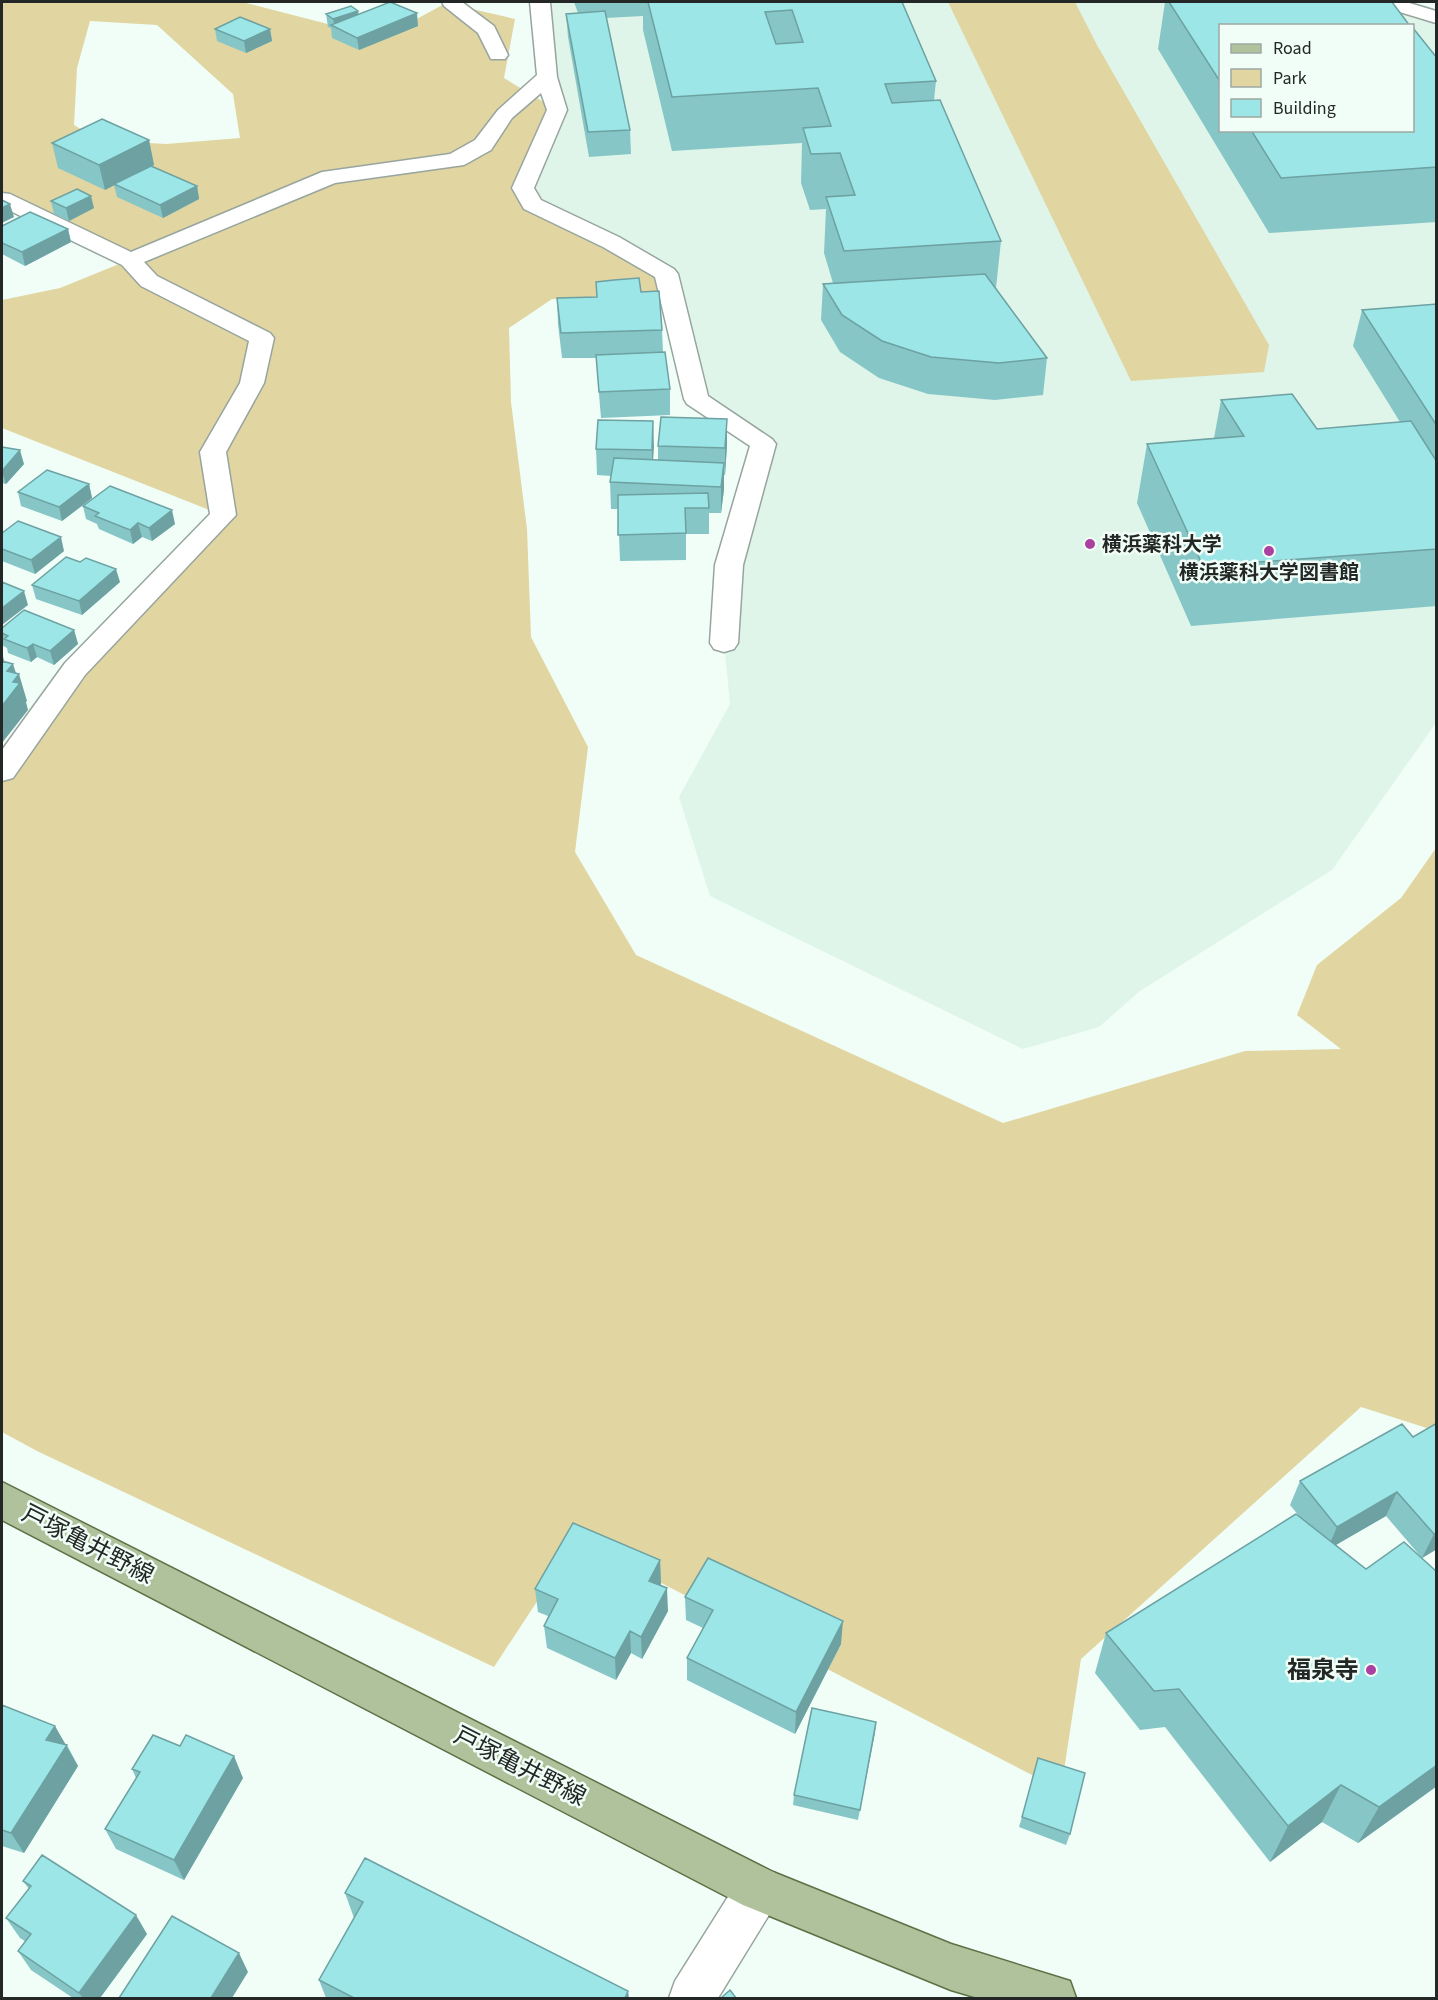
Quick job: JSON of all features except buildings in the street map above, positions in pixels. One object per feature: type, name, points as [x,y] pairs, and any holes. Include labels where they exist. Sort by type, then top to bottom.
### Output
[{"type":"main road","name":"戸塚亀井野線","points":[[2,1500],[759,1889],[951,1967],[1053,1998]]},
{"type":"street","points":[[451,2],[487,30],[498,55]]},
{"type":"street","points":[[540,2],[547,77],[557,110],[523,188],[532,204],[611,242],[666,274],[696,399],[763,444],[729,565],[724,644]]},
{"type":"street","points":[[1387,2],[1437,17]]},
{"type":"street","points":[[130,260],[330,177],[456,160],[483,145],[505,114],[547,77]]},
{"type":"street","points":[[2,199],[130,260],[149,281],[262,338],[252,383],[213,452],[222,515],[75,669],[2,771]]},
{"type":"street","points":[[692,1998],[759,1889]]},
{"type":"shaded area","name":"横浜薬科大学","points":[[551,2],[1413,2],[1436,9],[1436,723],[1332,870],[1140,991],[1099,1027],[1023,1049],[710,896],[679,797],[730,704],[724,643],[763,444],[696,399],[665,274],[523,188],[557,110]]},
{"type":"green space","points":[[2,2],[242,2],[382,38],[446,3],[515,19],[504,78],[557,110],[523,188],[533,204],[666,274],[671,296],[552,299],[509,328],[511,402],[527,529],[531,637],[588,747],[575,852],[636,955],[1003,1123],[1245,1051],[1341,1049],[1297,1015],[1317,965],[1401,898],[1436,848],[1436,1431],[1361,1407],[1081,1659],[1061,1790],[642,1573],[576,1542],[494,1667],[37,1451],[2,1432],[2,767],[75,669],[222,515],[2,428],[2,300],[60,288],[129,260],[2,202]],"holes":[[[90,21],[157,25],[233,94],[240,138],[166,144],[99,140],[74,125],[77,68]]]},
{"type":"green space","points":[[948,2],[1075,2],[1097,45],[1269,345],[1264,372],[1131,381]]},
{"type":"place","name":"横浜薬科大学","points":[[1090,544]]},
{"type":"place","name":"横浜薬科大学図書館","points":[[1269,551]]},
{"type":"place","name":"福泉寺","points":[[1371,1670]]}]
